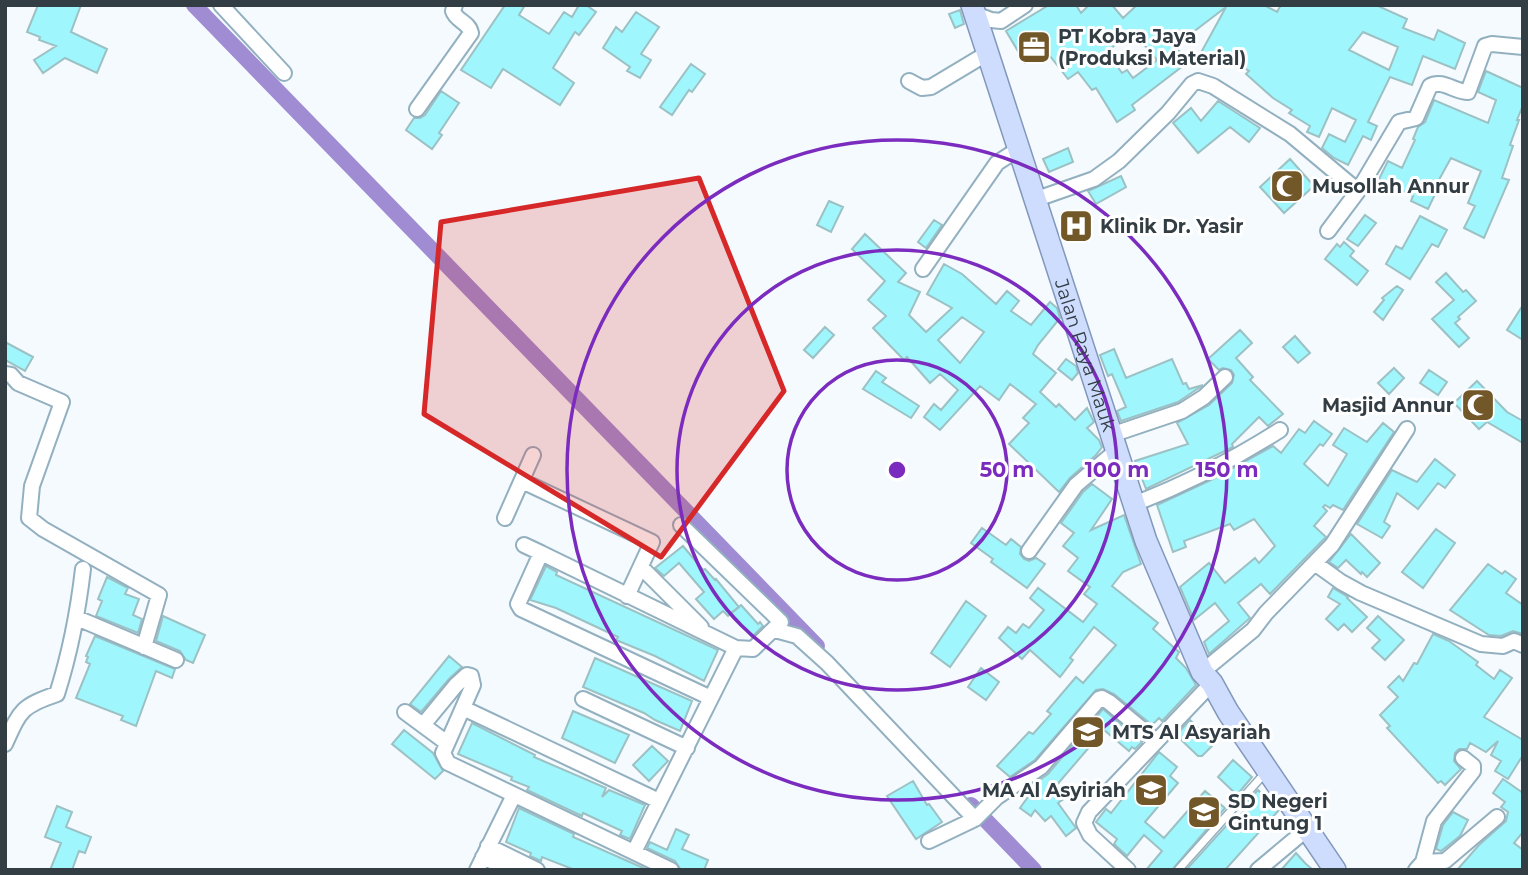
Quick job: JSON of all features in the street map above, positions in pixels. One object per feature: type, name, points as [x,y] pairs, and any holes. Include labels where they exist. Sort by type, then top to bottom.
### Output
[{"type":"main road","name":"Jalan Raya Mauk","points":[[974,9],[1017,150],[1146,541],[1207,678],[1335,870]]},
{"type":"street","points":[[221,5],[284,73]]},
{"type":"street","points":[[417,109],[471,33],[468,26],[454,16],[455,5]]},
{"type":"street","points":[[974,9],[991,20],[1001,21],[1025,5]]},
{"type":"street","points":[[1328,231],[1358,191],[1399,122],[1416,118],[1432,84],[1439,83],[1468,92],[1485,46],[1492,44],[1523,47]]},
{"type":"street","points":[[909,81],[922,88],[931,88],[986,54]]},
{"type":"street","points":[[1034,200],[1094,179],[1119,161],[1198,80],[1213,86],[1290,134],[1358,191]]},
{"type":"street","points":[[923,269],[997,163],[1017,150]]},
{"type":"street","points":[[5,374],[11,375],[18,383],[62,402],[32,486],[29,518],[43,529],[159,595],[144,647]]},
{"type":"street","points":[[1029,551],[1076,485],[1113,443],[1182,411],[1204,397],[1225,377]]},
{"type":"street","points":[[1128,870],[1090,835],[1084,823],[1089,812],[1156,741],[1207,678],[1266,613],[1315,564],[1350,520],[1407,429]]},
{"type":"street","points":[[1134,505],[1222,466],[1280,430]]},
{"type":"street","points":[[505,517],[533,455]]},
{"type":"street","points":[[522,481],[652,542],[627,596]]},
{"type":"street","points":[[524,545],[709,636],[736,648],[753,649],[781,622],[681,525]]},
{"type":"street","points":[[541,553],[518,604],[520,609],[711,698]]},
{"type":"street","points":[[1315,564],[1361,593],[1481,644],[1503,646],[1514,641],[1523,645]]},
{"type":"street","points":[[640,567],[709,636]]},
{"type":"street","points":[[5,744],[17,717],[27,706],[57,694],[68,661],[70,639],[77,618],[83,569]]},
{"type":"street","points":[[77,618],[176,660]]},
{"type":"street","points":[[775,630],[797,636],[827,663],[977,817]]},
{"type":"street","points":[[634,852],[736,648]]},
{"type":"street","points":[[423,725],[456,685],[471,676],[473,685],[443,753],[448,763],[671,870]]},
{"type":"street","points":[[929,841],[977,817],[997,797],[1041,767],[1096,701],[1102,698],[1156,741]]},
{"type":"street","points":[[583,699],[687,748]]},
{"type":"street","points":[[463,708],[659,801]]},
{"type":"street","points":[[405,712],[447,743]]},
{"type":"street","points":[[1464,758],[1473,766],[1473,771],[1434,821],[1419,866],[1445,861],[1497,817]]},
{"type":"street","points":[[483,858],[514,795]]},
{"type":"street","points":[[1258,870],[1307,830]]},
{"type":"street","points":[[483,858],[510,870]]},
{"type":"street","points":[[483,858],[537,870]]},
{"type":"lane","points":[[1178,870],[1268,769]]},
{"type":"highlighted area","points":[[699,178],[784,391],[661,557],[424,414],[441,222]]},
{"type":"building","points":[[38,5],[81,5],[71,32],[107,49],[97,73],[65,58],[43,73],[34,60],[56,46],[27,32]]},
{"type":"building","points":[[505,5],[525,5],[519,15],[549,34],[564,12],[572,17],[579,5],[586,5],[596,12],[579,35],[575,32],[553,68],[574,83],[560,105],[503,69],[491,88],[461,70]]},
{"type":"building","points":[[1049,5],[1076,5],[1081,13],[1089,5],[1112,5],[1123,18],[1137,5],[1264,5],[1277,12],[1281,5],[1376,5],[1407,19],[1403,28],[1434,40],[1438,30],[1465,43],[1455,69],[1423,56],[1412,85],[1390,77],[1368,122],[1377,126],[1371,140],[1363,136],[1348,165],[1322,148],[1329,134],[1345,142],[1356,120],[1332,108],[1319,137],[1307,132],[1310,126],[1289,113],[1292,110],[1273,98],[1246,74],[1249,71],[1219,53],[1212,66],[1198,58],[1226,7],[1175,46],[1188,62],[1132,105],[1135,110],[1117,122],[1096,88],[1092,90],[1078,72],[1068,79],[1046,51],[1025,63],[1006,31]],"holes":[[[1132,30],[1157,60],[1133,78],[1127,70],[1122,73],[1107,52]],[[1363,32],[1398,47],[1389,70],[1349,50]]]},
{"type":"building","points":[[960,10],[964,24],[955,28],[949,14]]},
{"type":"building","points":[[636,12],[659,27],[641,54],[651,60],[640,78],[627,71],[630,67],[603,48],[616,27],[622,32]]},
{"type":"building","points":[[691,64],[705,74],[692,92],[689,90],[672,115],[660,107]]},
{"type":"building","points":[[1486,71],[1523,88],[1523,105],[1502,178],[1509,180],[1484,238],[1464,228],[1475,206],[1468,203],[1481,171],[1451,158],[1435,187],[1438,188],[1428,209],[1411,201],[1413,196],[1379,179],[1388,161],[1402,168],[1418,127],[1425,122],[1434,100],[1488,123],[1496,100],[1478,92]]},
{"type":"building","points":[[441,91],[459,103],[432,149],[406,130],[414,118],[425,115]]},
{"type":"building","points":[[1218,101],[1260,128],[1249,142],[1230,127],[1198,153],[1173,123],[1191,108],[1201,121]]},
{"type":"building","points":[[1068,148],[1073,162],[1049,172],[1043,159]]},
{"type":"building","name":"Musollah Annur","points":[[1290,159],[1314,186],[1284,213],[1260,187]]},
{"type":"building","points":[[1121,176],[1126,187],[1096,204],[1088,191]]},
{"type":"building","points":[[829,201],[843,207],[831,232],[817,225]]},
{"type":"building","name":"Klinik Dr. Yasir","points":[[1082,215],[1086,234],[1071,237],[1067,218]]},
{"type":"building","points":[[1365,215],[1376,223],[1358,246],[1347,239]]},
{"type":"building","points":[[1420,216],[1447,230],[1438,247],[1432,244],[1410,279],[1386,264],[1396,246],[1402,249]]},
{"type":"building","points":[[934,220],[942,225],[926,248],[918,242]]},
{"type":"building","points":[[865,234],[906,273],[898,282],[920,292],[909,315],[926,332],[952,308],[927,294],[944,264],[962,274],[996,304],[1007,291],[1019,301],[1011,311],[1031,325],[1050,302],[1057,308],[1060,318],[1033,354],[1056,373],[1040,392],[1056,407],[1059,404],[1075,420],[1087,408],[1094,422],[1087,428],[1102,447],[1096,455],[1070,478],[1059,492],[1009,444],[1029,423],[1023,418],[1036,404],[1010,384],[999,400],[980,386],[940,430],[924,417],[934,404],[941,410],[958,390],[940,374],[930,383],[907,357],[904,360],[873,328],[886,316],[868,300],[885,281],[852,249]],"holes":[[[962,317],[984,332],[960,363],[938,340]]]},
{"type":"building","points":[[1344,242],[1354,251],[1350,256],[1368,271],[1357,285],[1325,259],[1337,244],[1340,247]]},
{"type":"building","points":[[1446,273],[1463,292],[1466,290],[1476,301],[1455,323],[1469,338],[1459,347],[1432,319],[1454,300],[1436,282]]},
{"type":"building","points":[[1397,286],[1403,290],[1383,320],[1374,312],[1384,300],[1382,298]]},
{"type":"building","points":[[1523,305],[1523,340],[1507,330]]},
{"type":"building","points":[[825,327],[834,335],[813,358],[804,350]]},
{"type":"building","points":[[1240,330],[1252,343],[1236,358],[1253,377],[1250,380],[1283,414],[1268,426],[1259,417],[1232,444],[1233,447],[1146,489],[1135,461],[1188,444],[1177,423],[1209,405],[1232,383],[1234,375],[1231,370],[1219,370],[1208,359]]},
{"type":"building","points":[[1295,336],[1310,353],[1298,363],[1283,347]]},
{"type":"building","points":[[5,342],[33,357],[25,371],[5,360]]},
{"type":"building","points":[[1114,349],[1126,378],[1172,359],[1183,384],[1186,383],[1189,389],[1203,385],[1178,402],[1121,421],[1117,411],[1126,407],[1112,374],[1108,376],[1100,355]]},
{"type":"building","points":[[1066,359],[1076,366],[1078,373],[1072,380],[1058,369]]},
{"type":"building","points":[[1394,368],[1404,378],[1389,394],[1378,383]]},
{"type":"building","points":[[1429,370],[1447,382],[1438,395],[1420,383]]},
{"type":"building","points":[[876,371],[886,378],[882,382],[919,406],[911,418],[863,389]]},
{"type":"building","name":"Masjid Annur","points":[[1477,381],[1507,412],[1523,421],[1523,443],[1487,422],[1479,429],[1454,403]]},
{"type":"building","points":[[1314,421],[1332,434],[1304,464],[1328,486],[1347,454],[1333,445],[1344,428],[1367,442],[1383,423],[1394,432],[1343,510],[1333,505],[1330,508],[1325,505],[1323,507],[1327,511],[1314,526],[1326,537],[1270,594],[1261,584],[1238,603],[1250,618],[1209,654],[1204,642],[1229,621],[1215,603],[1194,620],[1180,587],[1209,563],[1225,583],[1255,558],[1259,563],[1275,546],[1254,519],[1234,530],[1230,524],[1184,541],[1186,547],[1173,552],[1157,505],[1213,479],[1273,446],[1281,453],[1299,429],[1305,433]]},
{"type":"building","points":[[1435,459],[1455,475],[1445,488],[1438,483],[1418,509],[1397,493],[1384,522],[1390,526],[1382,538],[1357,524],[1392,470],[1417,482]]},
{"type":"building","points":[[1092,484],[1112,499],[1091,530],[1124,515],[1141,564],[1123,572],[1112,586],[1158,623],[1153,629],[1179,652],[1176,658],[1196,685],[1162,721],[1159,718],[1152,725],[1114,694],[1103,689],[1096,690],[1035,760],[1010,777],[997,766],[1029,732],[1033,734],[1051,714],[1047,711],[1076,677],[1083,683],[1116,645],[1094,627],[1070,658],[1073,660],[1060,677],[1030,650],[1022,659],[999,638],[1008,627],[1016,633],[1023,624],[1029,628],[1044,610],[1030,598],[1038,588],[1083,622],[1097,604],[1084,594],[1090,587],[1068,571],[1078,558],[1063,546],[1074,533],[1061,523]]},
{"type":"building","points":[[982,528],[1006,545],[1011,539],[1021,547],[1020,554],[1024,559],[1029,561],[1036,558],[1045,564],[1027,588],[991,562],[993,559],[971,543]]},
{"type":"building","points":[[1436,529],[1455,543],[1423,588],[1402,572]]},
{"type":"building","points":[[1351,534],[1380,563],[1367,577],[1346,560],[1338,568],[1329,562]]},
{"type":"building","points":[[683,546],[739,607],[728,616],[723,611],[714,619],[696,599],[704,592],[679,563],[664,576],[655,568]]},
{"type":"building","points":[[1488,564],[1502,574],[1505,571],[1516,579],[1506,593],[1523,605],[1523,634],[1513,631],[1501,636],[1489,635],[1450,610]]},
{"type":"building","points":[[546,566],[557,572],[556,575],[718,650],[704,681],[616,640],[618,637],[556,608],[530,600]]},
{"type":"building","points":[[107,577],[128,588],[125,594],[139,599],[133,615],[142,619],[138,633],[96,616],[102,601],[98,599]]},
{"type":"building","points":[[1333,588],[1348,597],[1367,617],[1352,632],[1344,624],[1338,630],[1326,619],[1340,604],[1328,597]]},
{"type":"building","points":[[966,601],[986,616],[950,667],[931,653]]},
{"type":"building","points":[[741,605],[763,626],[752,637],[731,613]]},
{"type":"building","points":[[163,616],[205,635],[193,663],[186,660],[180,651],[156,641]]},
{"type":"building","points":[[1378,616],[1404,640],[1385,660],[1372,648],[1380,640],[1367,628]]},
{"type":"building","points":[[1433,634],[1449,641],[1478,662],[1476,665],[1494,679],[1500,670],[1512,678],[1484,717],[1523,740],[1523,755],[1508,779],[1495,771],[1501,761],[1491,755],[1498,741],[1486,752],[1470,743],[1467,749],[1459,749],[1455,753],[1454,761],[1461,769],[1445,785],[1441,781],[1438,783],[1387,728],[1390,726],[1380,715],[1398,697],[1388,687],[1399,676],[1403,681],[1414,663],[1417,664]]},
{"type":"building","points":[[95,636],[175,669],[172,678],[156,671],[136,726],[121,720],[123,716],[76,698],[90,664],[86,662],[86,656]]},
{"type":"building","points":[[449,656],[462,667],[421,712],[410,704]]},
{"type":"building","points":[[595,658],[692,701],[680,731],[583,687]]},
{"type":"building","points":[[981,668],[999,682],[986,700],[968,687]]},
{"type":"building","points":[[1103,709],[1142,742],[1129,751],[1104,730],[1055,787],[1065,798],[1058,803],[1076,828],[1066,836],[1051,816],[1045,821],[1035,810],[1031,816],[1020,808],[1030,794],[1025,790],[1048,774]]},
{"type":"building","points":[[573,711],[629,735],[615,763],[562,738]]},
{"type":"building","points":[[1190,720],[1214,744],[1202,756],[1198,756],[1176,735]]},
{"type":"building","points":[[472,723],[535,755],[534,757],[606,788],[602,797],[609,790],[645,805],[630,839],[620,835],[622,831],[583,813],[582,816],[527,790],[529,787],[511,780],[512,777],[458,754]]},
{"type":"building","points":[[404,730],[433,753],[443,771],[435,779],[392,744]]},
{"type":"building","points":[[652,746],[668,761],[649,781],[633,765]]},
{"type":"building","points":[[1159,752],[1177,767],[1170,776],[1178,783],[1145,822],[1164,838],[1205,791],[1225,808],[1172,870],[1146,870],[1162,851],[1144,835],[1127,856],[1114,844],[1117,839],[1096,822],[1106,809],[1111,813]]},
{"type":"building","points":[[1233,760],[1252,777],[1237,795],[1218,777]]},
{"type":"building","points":[[1503,779],[1523,793],[1523,832],[1514,843],[1523,850],[1523,870],[1457,870],[1479,845],[1506,821],[1508,812],[1501,807],[1505,802],[1493,793]]},
{"type":"building","points":[[913,781],[927,805],[929,804],[942,822],[916,839],[887,796]]},
{"type":"building","name":"SD Negeri Gintung 1","points":[[1258,790],[1279,810],[1225,870],[1186,870],[1235,816],[1238,818],[1249,806],[1246,803]]},
{"type":"building","points":[[57,806],[72,812],[66,827],[91,837],[85,853],[79,851],[72,870],[50,870],[61,843],[45,837]]},
{"type":"building","points":[[519,808],[574,834],[573,837],[648,870],[575,870],[542,857],[541,861],[530,856],[531,853],[506,842]]},
{"type":"building","points":[[1453,812],[1468,820],[1460,836],[1441,851],[1436,849],[1443,825]]},
{"type":"building","points":[[676,829],[689,835],[682,849],[708,860],[704,870],[681,870],[675,861],[647,848],[650,842],[667,850]]},
{"type":"building","points":[[1296,853],[1305,863],[1313,870],[1281,870]]},
{"type":"waterway","points":[[194,5],[817,646]]},
{"type":"waterway","points":[[971,805],[1034,870]]},
{"type":"place","name":"PT Kobra Jaya (Produksi Material)","points":[[1034,47]]},
{"type":"place","name":"Musollah Annur","points":[[1287,186]]},
{"type":"place","name":"Klinik Dr. Yasir","points":[[1076,226]]},
{"type":"place","name":"Masjid Annur","points":[[1478,405]]},
{"type":"place","name":"MTS Al Asyariah","points":[[1088,732]]},
{"type":"place","name":"MA Al Asyiriah","points":[[1151,790]]},
{"type":"place","name":"SD Negeri Gintung 1","points":[[1204,812]]}]
